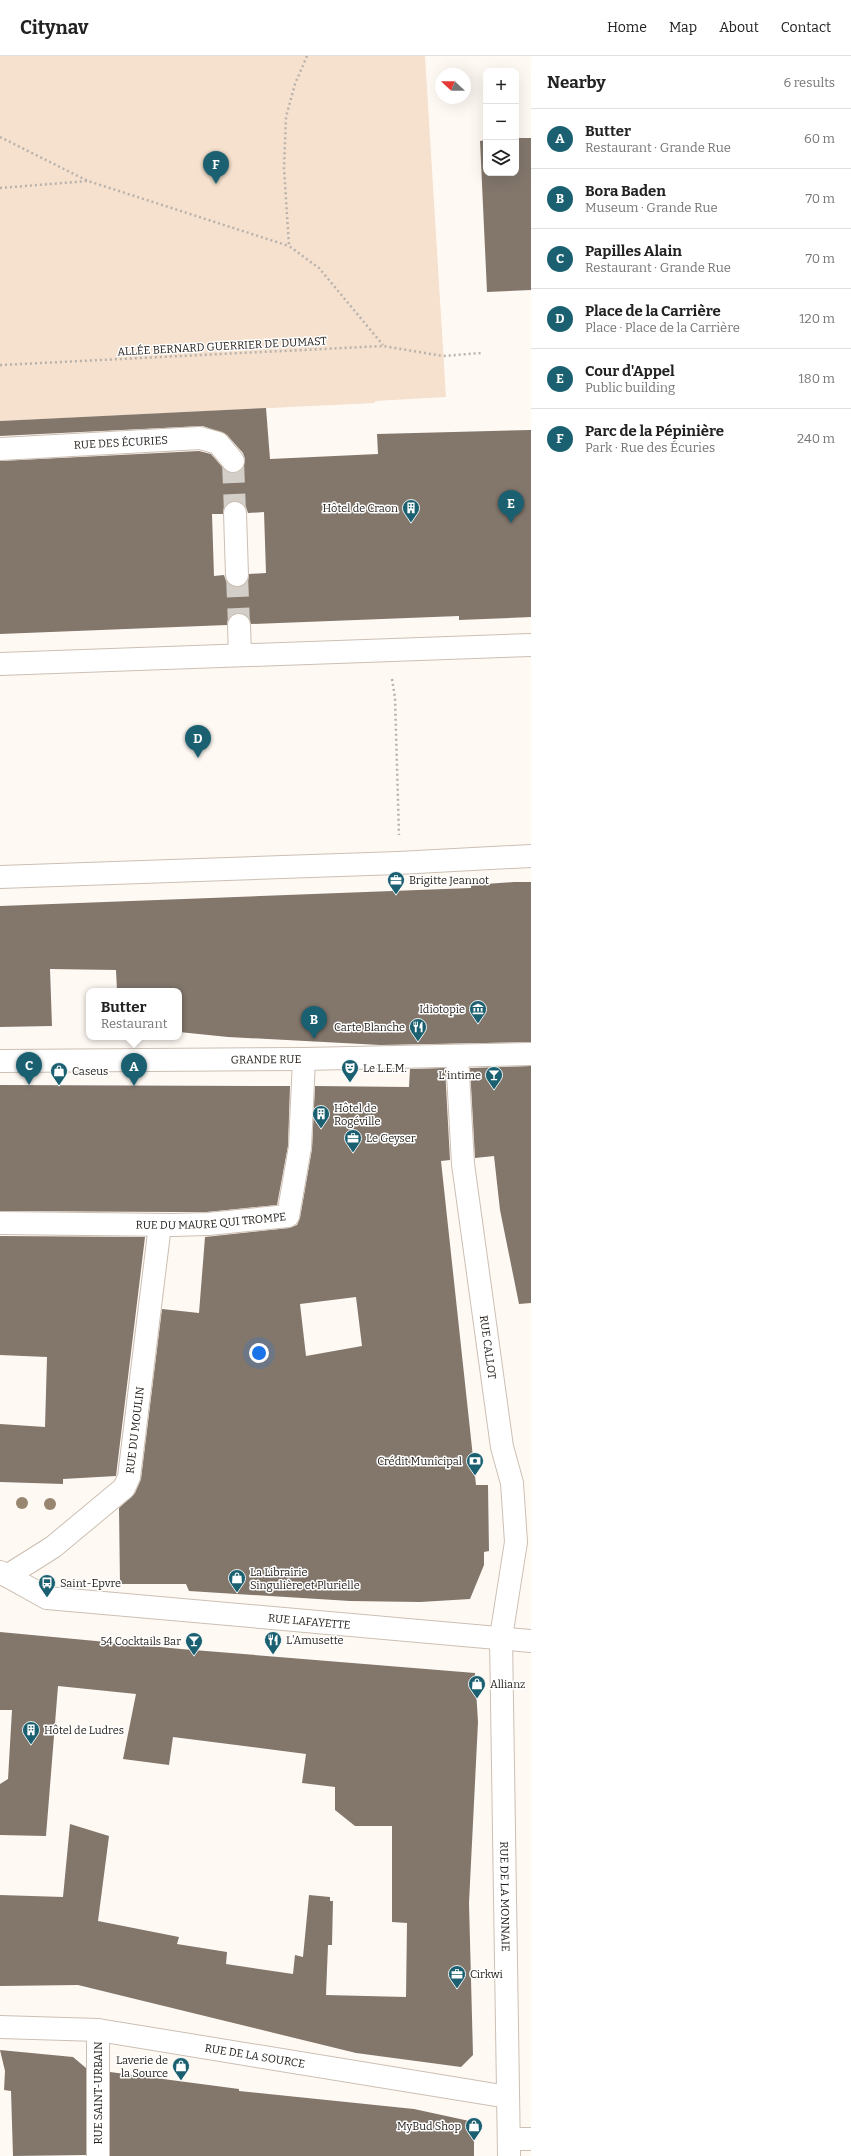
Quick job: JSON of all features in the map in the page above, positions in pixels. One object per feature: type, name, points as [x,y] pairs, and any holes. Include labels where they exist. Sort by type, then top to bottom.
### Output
[{"type":"street","name":"RUE DES ÉCURIES","points":[[0,449],[200,438],[218,444],[233,461]]},
{"type":"street","points":[[235,513],[236,575]]},
{"type":"street","points":[[239,625],[240,655]]},
{"type":"street","points":[[0,664],[174,659],[240,655],[531,645]]},
{"type":"street","points":[[0,876],[398,863],[531,856]]},
{"type":"street","name":"GRANDE RUE","points":[[0,1061],[304,1059],[531,1054]]},
{"type":"street","name":"RUE CALLOT","points":[[457,1056],[463,1164],[502,1447],[512,1483],[523,1513],[516,1542],[500,1637]]},
{"type":"street","name":"RUE DU MAURE QUI TROMPE","points":[[0,1223],[160,1226],[208,1224],[288,1216],[300,1146],[304,1059]]},
{"type":"street","name":"RUE DU MOULIN","points":[[4,1574],[53,1547],[124,1488],[129,1477],[160,1226]]},
{"type":"street","name":"RUE LAFAYETTE","points":[[4,1574],[47,1598],[500,1637],[531,1641]]},
{"type":"street","name":"RUE DE LA MONNAIE","points":[[500,1637],[509,2147]]},
{"type":"street","name":"RUE DE LA SOURCE","points":[[0,2027],[98,2030],[508,2097]]},
{"type":"street","name":"RUE SAINT-URBAIN","points":[[98,2030],[98,2156]]},
{"type":"street","points":[[509,2147],[531,2139]]},
{"type":"path","points":[[289,246],[284,168],[286,117],[295,84],[307,56]]},
{"type":"path","points":[[0,137],[88,181],[289,246],[319,268],[383,346]]},
{"type":"path","points":[[0,188],[88,181]]},
{"type":"path","name":"ALLÉE BERNARD GUERRIER DE DUMAST","points":[[0,365],[383,346],[443,356],[481,353]]},
{"type":"path","points":[[390,674],[395,698],[400,826],[398,837]]},
{"type":"shaded area","points":[[0,56],[425,56],[446,397],[375,401],[375,403],[0,421]]},
{"type":"building","points":[[519,138],[531,138],[531,290],[487,292],[480,141],[483,140],[483,176],[519,176]]},
{"type":"building","points":[[266,408],[270,459],[378,454],[377,434],[531,430],[531,617],[459,620],[459,616],[251,624],[245,614],[238,613],[228,619],[227,625],[0,634],[0,461],[199,451],[211,454],[224,469],[235,473],[241,470],[245,459],[243,453],[227,435],[203,426],[0,436],[0,421]],"holes":[[[234,501],[241,502],[246,507],[248,513],[264,512],[266,573],[249,574],[248,581],[238,587],[231,586],[226,581],[224,575],[214,576],[212,514],[223,514],[224,507]]]},
{"type":"building","points":[[531,882],[531,1042],[380,1045],[228,1037],[182,1032],[182,988],[117,988],[116,970],[50,969],[52,1026],[0,1027],[0,906],[471,888],[471,885]]},
{"type":"building","points":[[531,1066],[531,1303],[519,1304],[500,1210],[494,1156],[475,1158],[470,1068]]},
{"type":"building","points":[[445,1068],[450,1160],[441,1161],[476,1485],[488,1485],[489,1551],[484,1552],[484,1565],[470,1599],[420,1602],[350,1601],[189,1591],[186,1584],[120,1584],[119,1508],[135,1493],[141,1479],[162,1309],[199,1313],[205,1237],[289,1228],[297,1225],[300,1218],[312,1149],[315,1086],[409,1087],[410,1069]],"holes":[[[356,1297],[362,1346],[306,1356],[300,1304]]]},
{"type":"building","points":[[0,1085],[290,1086],[288,1146],[277,1205],[207,1212],[0,1211]]},
{"type":"building","points":[[0,1236],[145,1237],[116,1476],[63,1479],[63,1484],[0,1482],[0,1424],[45,1427],[47,1357],[0,1355]]},
{"type":"building","points":[[0,1632],[181,1649],[475,1673],[478,1722],[469,1903],[473,2055],[461,2067],[356,2053],[78,1985],[0,1986],[0,1895],[63,1897],[70,1824],[109,1836],[98,1921],[179,1937],[177,1944],[227,1952],[226,1964],[293,1974],[295,1955],[303,1957],[309,1895],[330,1897],[330,1901],[333,1901],[332,1945],[328,1945],[326,1995],[406,1997],[407,1923],[392,1922],[392,1826],[355,1826],[335,1810],[335,1787],[302,1783],[306,1754],[173,1737],[169,1765],[123,1759],[136,1694],[58,1686],[46,1836],[0,1835],[0,1784],[8,1779],[12,1710],[0,1710]]},
{"type":"building","points":[[0,2050],[73,2057],[86,2068],[86,2155],[13,2156],[11,2091],[4,2090],[5,2071]]},
{"type":"building","points":[[110,2072],[239,2089],[239,2091],[414,2109],[474,2122],[474,2156],[110,2156]]},
{"type":"tunnel","points":[[233,461],[235,513]]},
{"type":"tunnel","points":[[237,575],[239,625]]},
{"type":"place","name":"Parc de la Pépinière","points":[[216,184]]},
{"type":"place","name":"Hôtel de Craon","points":[[411,523]]},
{"type":"place","name":"Cour d'Appel","points":[[511,523]]},
{"type":"place","name":"Place de la Carrière","points":[[198,758]]},
{"type":"place","name":"Brigitte Jeannot","points":[[396,895]]},
{"type":"place","name":"Idiotopie","points":[[478,1024]]},
{"type":"place","name":"Bora Baden","points":[[314,1039]]},
{"type":"place","name":"Carte Blanche","points":[[418,1042]]},
{"type":"place","name":"Le L.E.M.","points":[[350,1083]]},
{"type":"place","name":"Papilles Alain","points":[[29,1085]]},
{"type":"place","name":"Caseus","points":[[59,1086]]},
{"type":"place","name":"Butter","points":[[134,1086]]},
{"type":"place","name":"L'intime","points":[[494,1090]]},
{"type":"place","name":"Hôtel de Rogéville","points":[[321,1129]]},
{"type":"place","name":"Le Geyser","points":[[353,1153]]},
{"type":"place","name":"Crédit Municipal","points":[[475,1476]]},
{"type":"place","name":"La Librairie Singulière et Plurielle","points":[[237,1593]]},
{"type":"place","name":"Saint-Epvre","points":[[47,1598]]},
{"type":"place","name":"L'Amusette","points":[[273,1655]]},
{"type":"place","name":"54 Cocktails Bar","points":[[194,1656]]},
{"type":"place","name":"Allianz","points":[[477,1699]]},
{"type":"place","name":"Hôtel de Ludres","points":[[31,1745]]},
{"type":"place","name":"Cirkwi","points":[[457,1989]]},
{"type":"place","name":"Laverie de la Source","points":[[181,2081]]},
{"type":"place","name":"MyBud Shop","points":[[474,2141]]}]
